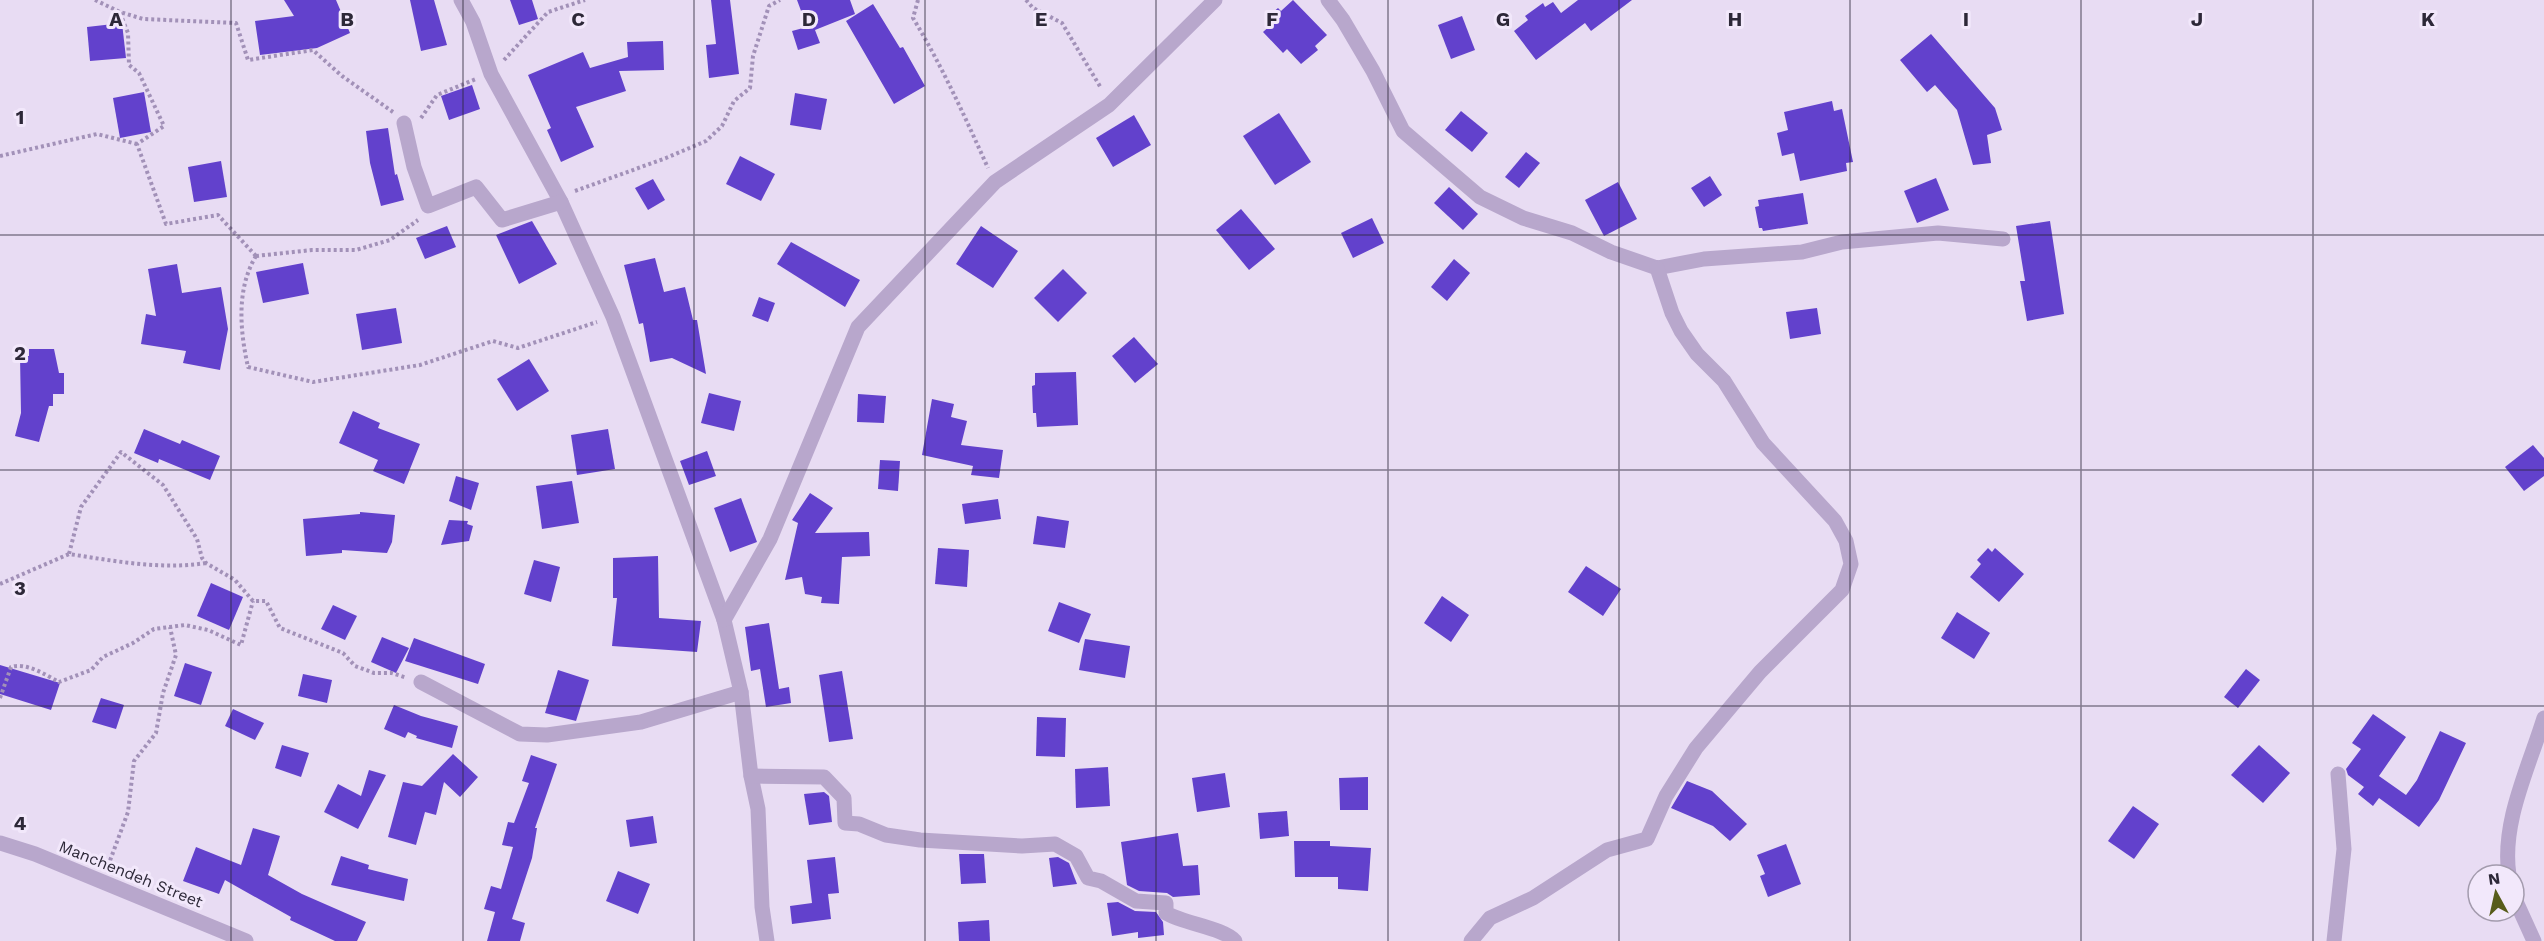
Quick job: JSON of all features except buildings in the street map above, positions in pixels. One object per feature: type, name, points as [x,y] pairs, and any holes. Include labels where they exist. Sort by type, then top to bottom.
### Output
[{"type":"street","points":[[461,0],[473,21],[491,74],[561,201],[613,318],[724,620],[741,692],[751,776],[758,809],[762,908],[767,941]]},
{"type":"street","points":[[724,620],[770,539],[858,327],[995,182],[1109,105],[1215,0]]},
{"type":"street","points":[[1328,0],[1343,20],[1373,71],[1403,131],[1480,197],[1523,218],[1572,233],[1611,252],[1657,268],[1704,259],[1802,252],[1842,242],[1938,233],[2003,239]]},
{"type":"street","points":[[404,123],[414,167],[428,206],[476,187],[502,220],[561,201]]},
{"type":"street","points":[[1471,941],[1490,918],[1533,898],[1607,850],[1647,839],[1665,796],[1696,748],[1760,672],[1842,590],[1851,564],[1846,541],[1835,521],[1762,444],[1724,381],[1697,354],[1681,331],[1672,313],[1657,268]]},
{"type":"street","points":[[421,682],[520,734],[547,735],[641,723],[741,692]]},
{"type":"street","points":[[2507,863],[2514,813],[2544,718]]},
{"type":"street","points":[[2334,941],[2344,849],[2337,774]]},
{"type":"street","points":[[751,776],[824,777],[844,798],[845,823],[859,824],[886,835],[1022,846],[1055,844],[1076,856],[1088,878],[1101,881],[1136,901],[1166,903],[1166,913],[1180,921],[1228,932],[1235,941]]},
{"type":"street","name":"Manchendeh Street","points":[[0,843],[121,889],[246,941]]},
{"type":"street","points":[[2526,923],[2534,941]]},
{"type":"path","points":[[96,0],[120,12],[143,18],[236,23],[248,60],[314,50],[342,76],[384,104],[404,123],[415,127],[437,95],[491,74],[548,12],[585,0]]},
{"type":"path","points":[[561,201],[572,192],[591,184],[666,158],[706,141],[722,126],[734,101],[750,88],[753,56],[769,6],[780,0]]},
{"type":"path","points":[[918,0],[914,18],[944,70],[952,95],[995,182]]},
{"type":"path","points":[[1026,0],[1033,8],[1062,23],[1093,71],[1109,105]]},
{"type":"path","points":[[0,156],[97,134],[137,144],[164,126],[139,73],[129,65],[128,33],[120,12]]},
{"type":"path","points":[[137,144],[166,224],[218,215],[256,256]]},
{"type":"path","points":[[256,256],[367,247],[390,240],[421,218],[428,206]]},
{"type":"path","points":[[256,256],[246,272],[240,333],[248,367],[313,382],[420,365],[493,340],[518,348],[613,318]]},
{"type":"path","points":[[69,554],[81,507],[121,452],[163,485],[197,539],[206,563]]},
{"type":"path","points":[[0,584],[69,554],[144,566],[185,566],[206,563],[235,580],[253,601],[266,601],[280,628],[343,653],[355,666],[374,673],[392,673],[421,682]]},
{"type":"path","points":[[0,698],[11,667],[17,665],[41,672],[59,682],[91,670],[103,657],[154,629],[185,625],[208,630],[241,645],[253,601]]},
{"type":"path","points":[[121,889],[108,866],[118,845],[128,812],[134,761],[156,733],[163,693],[176,655],[170,627]]}]
